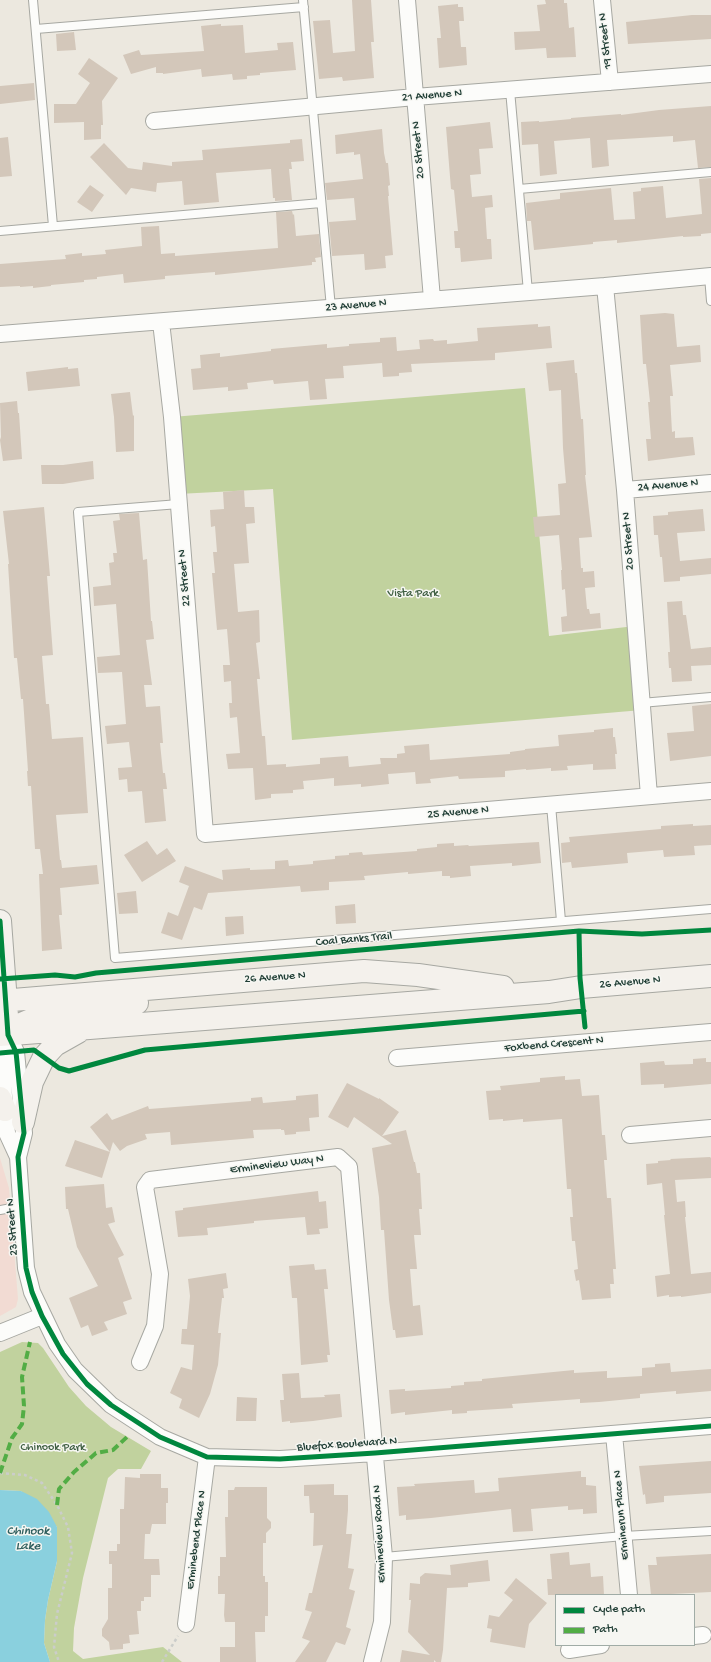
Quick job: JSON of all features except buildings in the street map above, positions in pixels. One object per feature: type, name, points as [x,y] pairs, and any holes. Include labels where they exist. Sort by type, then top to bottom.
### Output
[{"type":"main road","name":"23 Street N","points":[[0,921],[4,1035]]},
{"type":"main road","name":"26 Avenue N","points":[[2,1004],[246,980],[364,971],[418,975],[549,992]]},
{"type":"main road","name":"26 Avenue N","points":[[4,1035],[83,1030],[549,992],[581,987],[711,976]]},
{"type":"main road","points":[[4,1035],[21,1024],[42,1015],[202,994],[246,980]]},
{"type":"main road","points":[[23,1122],[32,1082],[44,1057],[55,1045],[83,1030]]},
{"type":"street","name":"20 Street N","points":[[407,0],[432,299]]},
{"type":"street","name":"19 Street N","points":[[602,0],[610,82]]},
{"type":"street","name":"21 Avenue N","points":[[154,121],[415,97],[711,74]]},
{"type":"street","name":"23 Avenue N","points":[[0,334],[605,286],[710,276]]},
{"type":"street","name":"20 Street N","points":[[605,286],[625,490],[649,796]]},
{"type":"street","name":"22 Street N","points":[[161,322],[172,417],[206,834]]},
{"type":"street","name":"24 Avenue N","points":[[625,490],[711,483]]},
{"type":"street","name":"25 Avenue N","points":[[206,834],[711,791]]},
{"type":"street","name":"Foxbend Crescent N","points":[[397,1058],[711,1032]]},
{"type":"street","name":"23 Street N","points":[[4,1035],[2,1053],[2,1104],[7,1133],[18,1157]]},
{"type":"street","name":"23 Street N","points":[[4,1035],[16,1052],[24,1133],[18,1157],[26,1268],[32,1292],[42,1316]]},
{"type":"street","points":[[630,1135],[711,1128]]},
{"type":"street","name":"Ermineview Way N","points":[[140,1362],[155,1326],[160,1274],[145,1187],[150,1180],[338,1157],[349,1167],[375,1453]]},
{"type":"street","points":[[0,1333],[42,1316]]},
{"type":"street","name":"Bluefox Boulevard N","points":[[42,1316],[63,1354],[75,1370],[111,1406],[160,1437],[207,1457],[280,1459],[375,1453],[711,1426]]},
{"type":"street","name":"Erminerun Place N","points":[[614,1434],[629,1594]]},
{"type":"street","name":"Ermineview Road N","points":[[372,1662],[382,1622],[384,1557],[375,1453]]},
{"type":"street","name":"Erminebend Place N","points":[[186,1624],[207,1457]]},
{"type":"street","points":[[569,1650],[595,1646]]},
{"type":"lane","points":[[33,0],[53,226]]},
{"type":"lane","points":[[36,29],[303,4],[331,308]]},
{"type":"lane","points":[[510,90],[528,292]]},
{"type":"lane","points":[[519,188],[711,172]]},
{"type":"lane","points":[[0,231],[321,203]]},
{"type":"lane","points":[[710,276],[711,301]]},
{"type":"lane","points":[[179,504],[78,512],[115,958],[711,908]]},
{"type":"lane","points":[[641,703],[711,697]]},
{"type":"lane","points":[[551,805],[561,921]]},
{"type":"lane","points":[[0,1210],[22,1206]]},
{"type":"lane","points":[[384,1557],[624,1536],[711,1531]]},
{"type":"path","points":[[0,1473],[25,1475],[42,1483],[57,1505],[68,1527],[72,1553],[57,1614],[54,1647],[59,1662]]},
{"type":"path","points":[[162,1662],[186,1624]]},
{"type":"shaded area","points":[[0,1158],[9,1188],[18,1299],[16,1307],[0,1316]]},
{"type":"green space","name":"Vista Park","points":[[525,388],[549,636],[635,626],[642,710],[292,740],[273,489],[178,494],[172,417]]},
{"type":"green space","name":"Chinook Park","points":[[22,1342],[38,1343],[43,1348],[69,1387],[86,1406],[111,1427],[151,1451],[141,1469],[118,1469],[108,1478],[83,1578],[74,1628],[73,1651],[83,1659],[163,1647],[182,1662],[50,1662],[44,1643],[45,1620],[57,1561],[57,1527],[21,1491],[0,1490],[0,1352]]},
{"type":"water","name":"Chinook Lake","points":[[0,1490],[21,1491],[37,1499],[49,1512],[57,1527],[57,1561],[45,1620],[44,1643],[50,1662],[0,1662]]},
{"type":"marked path","points":[[0,1473],[12,1438],[22,1424],[24,1406],[22,1377],[30,1342]]},
{"type":"marked path","points":[[57,1505],[59,1489],[74,1472],[96,1453],[113,1450],[127,1437]]},
{"type":"cycle path","points":[[0,921],[8,1035],[16,1052],[24,1133],[18,1157],[26,1268],[32,1292],[42,1316],[63,1354],[87,1384],[111,1405],[160,1437],[207,1457],[280,1459],[375,1453],[711,1426]]},
{"type":"cycle path","name":"Coal Banks Trail","points":[[0,979],[55,975],[75,977],[96,973],[579,931],[642,934],[711,930]]},
{"type":"cycle path","points":[[579,931],[580,978],[585,1027]]},
{"type":"cycle path","points":[[0,1053],[34,1050],[59,1068],[69,1071],[145,1050],[584,1011]]}]
